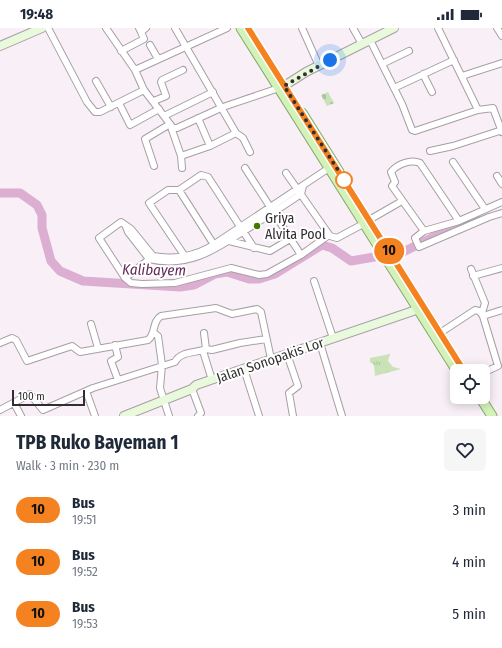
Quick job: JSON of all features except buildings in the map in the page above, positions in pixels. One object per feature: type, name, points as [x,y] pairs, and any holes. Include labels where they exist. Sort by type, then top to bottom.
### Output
[{"type":"main road","points":[[241,28],[282,87],[395,266],[460,364]]},
{"type":"main road","points":[[248,28],[330,168],[366,220]]},
{"type":"main road","points":[[395,266],[453,364]]},
{"type":"main road","points":[[478,404],[486,416]]},
{"type":"main road","points":[[484,404],[492,416]]},
{"type":"street","points":[[0,46],[42,28]]},
{"type":"street","points":[[48,28],[93,111],[98,113],[144,90]]},
{"type":"street","points":[[106,28],[135,70],[144,90],[174,128],[223,107],[282,87],[319,66],[394,28]]},
{"type":"street","points":[[175,28],[223,107],[236,134],[243,138],[250,152]]},
{"type":"street","points":[[135,70],[227,28]]},
{"type":"street","points":[[302,28],[319,66]]},
{"type":"street","points":[[353,28],[366,42],[382,64],[414,131],[478,110],[493,108],[502,130],[453,146],[430,151]]},
{"type":"street","points":[[438,28],[478,110]]},
{"type":"street","points":[[497,28],[502,36]]},
{"type":"street","points":[[121,51],[144,39],[142,29]]},
{"type":"street","points":[[150,45],[158,59]]},
{"type":"street","points":[[382,64],[409,51]]},
{"type":"street","points":[[394,88],[454,60]]},
{"type":"street","points":[[462,76],[502,63]]},
{"type":"street","points":[[154,102],[166,96],[161,82],[162,80],[182,70]]},
{"type":"street","points":[[423,74],[432,92]]},
{"type":"street","points":[[96,81],[111,107]]},
{"type":"street","points":[[164,116],[213,92]]},
{"type":"street","points":[[119,103],[130,125],[159,109]]},
{"type":"street","points":[[198,118],[210,146]]},
{"type":"street","points":[[170,124],[181,156],[182,168]]},
{"type":"street","points":[[154,166],[144,139],[170,124]]},
{"type":"street","points":[[181,156],[210,146],[236,134]]},
{"type":"street","points":[[424,231],[392,186],[395,182],[391,172],[398,166],[417,162],[425,171],[458,221]]},
{"type":"street","points":[[453,162],[485,209]]},
{"type":"street","points":[[244,168],[301,254]]},
{"type":"street","points":[[215,247],[272,210],[330,168]]},
{"type":"street","points":[[286,173],[300,190],[328,235],[333,238],[337,238],[401,199]]},
{"type":"street","points":[[185,258],[149,203],[168,190],[179,190],[197,178],[206,176],[254,248]]},
{"type":"street","points":[[498,176],[502,184]]},
{"type":"street","points":[[179,190],[215,247]]},
{"type":"street","points":[[502,202],[458,221],[424,231],[415,237],[417,245],[419,247],[489,217],[502,213]]},
{"type":"street","points":[[151,257],[131,229],[119,222],[99,238],[125,278],[131,283],[175,283],[231,268],[259,275],[274,270],[301,254],[328,235]]},
{"type":"street","points":[[125,278],[151,257],[185,258],[229,241],[242,229]]},
{"type":"street","points":[[229,241],[270,251],[290,238]]},
{"type":"street","points":[[473,276],[502,268]]},
{"type":"street","points":[[471,269],[485,303],[482,313],[498,366],[490,370]]},
{"type":"street","points":[[314,280],[333,338]]},
{"type":"street","points":[[0,343],[12,338],[16,340],[27,361],[72,346],[79,352],[148,340],[153,332],[157,319],[161,316],[216,308],[230,314],[258,309],[261,312],[271,359]]},
{"type":"street","name":"Jalan Sonopakis Lor","points":[[124,416],[138,414],[162,400],[192,390],[196,385],[419,309]]},
{"type":"street","points":[[440,333],[475,310],[478,310],[483,316]]},
{"type":"street","points":[[483,316],[502,310]]},
{"type":"street","points":[[91,324],[98,348]]},
{"type":"street","points":[[153,332],[158,336],[162,365],[160,388],[162,400],[169,416]]},
{"type":"street","points":[[204,333],[204,350],[212,380]]},
{"type":"street","points":[[0,410],[30,394],[43,410],[86,391],[175,362],[177,358],[182,355],[266,339]]},
{"type":"street","points":[[320,343],[342,416]]},
{"type":"street","points":[[115,345],[118,356],[111,362],[118,380]]},
{"type":"street","points":[[287,354],[298,386],[290,392],[294,416]]},
{"type":"street","points":[[244,369],[260,416]]},
{"type":"street","points":[[192,390],[201,413],[198,416]]},
{"type":"street","points":[[86,391],[96,416]]},
{"type":"street","points":[[14,403],[20,416]]},
{"type":"green space","points":[[328,92],[334,103],[327,106],[321,95]]},
{"type":"green space","points":[[390,354],[388,361],[393,367],[401,369],[375,376],[374,365],[370,362],[370,358]]},
{"type":"waterway","name":"Kalibayem","points":[[0,193],[20,193],[37,205],[42,215],[42,228],[51,261],[60,271],[83,281],[180,287],[194,285],[215,274],[227,272],[249,279],[259,279],[275,274],[322,245],[332,248],[351,261],[403,252],[476,216]]},
{"type":"bus line","name":"10","points":[[248,28],[460,364]]},
{"type":"place","name":"Griya Alvita Pool","points":[[257,226]]},
{"type":"route","points":[[330,60],[306,72],[284,86],[345,181],[344,180]]}]
